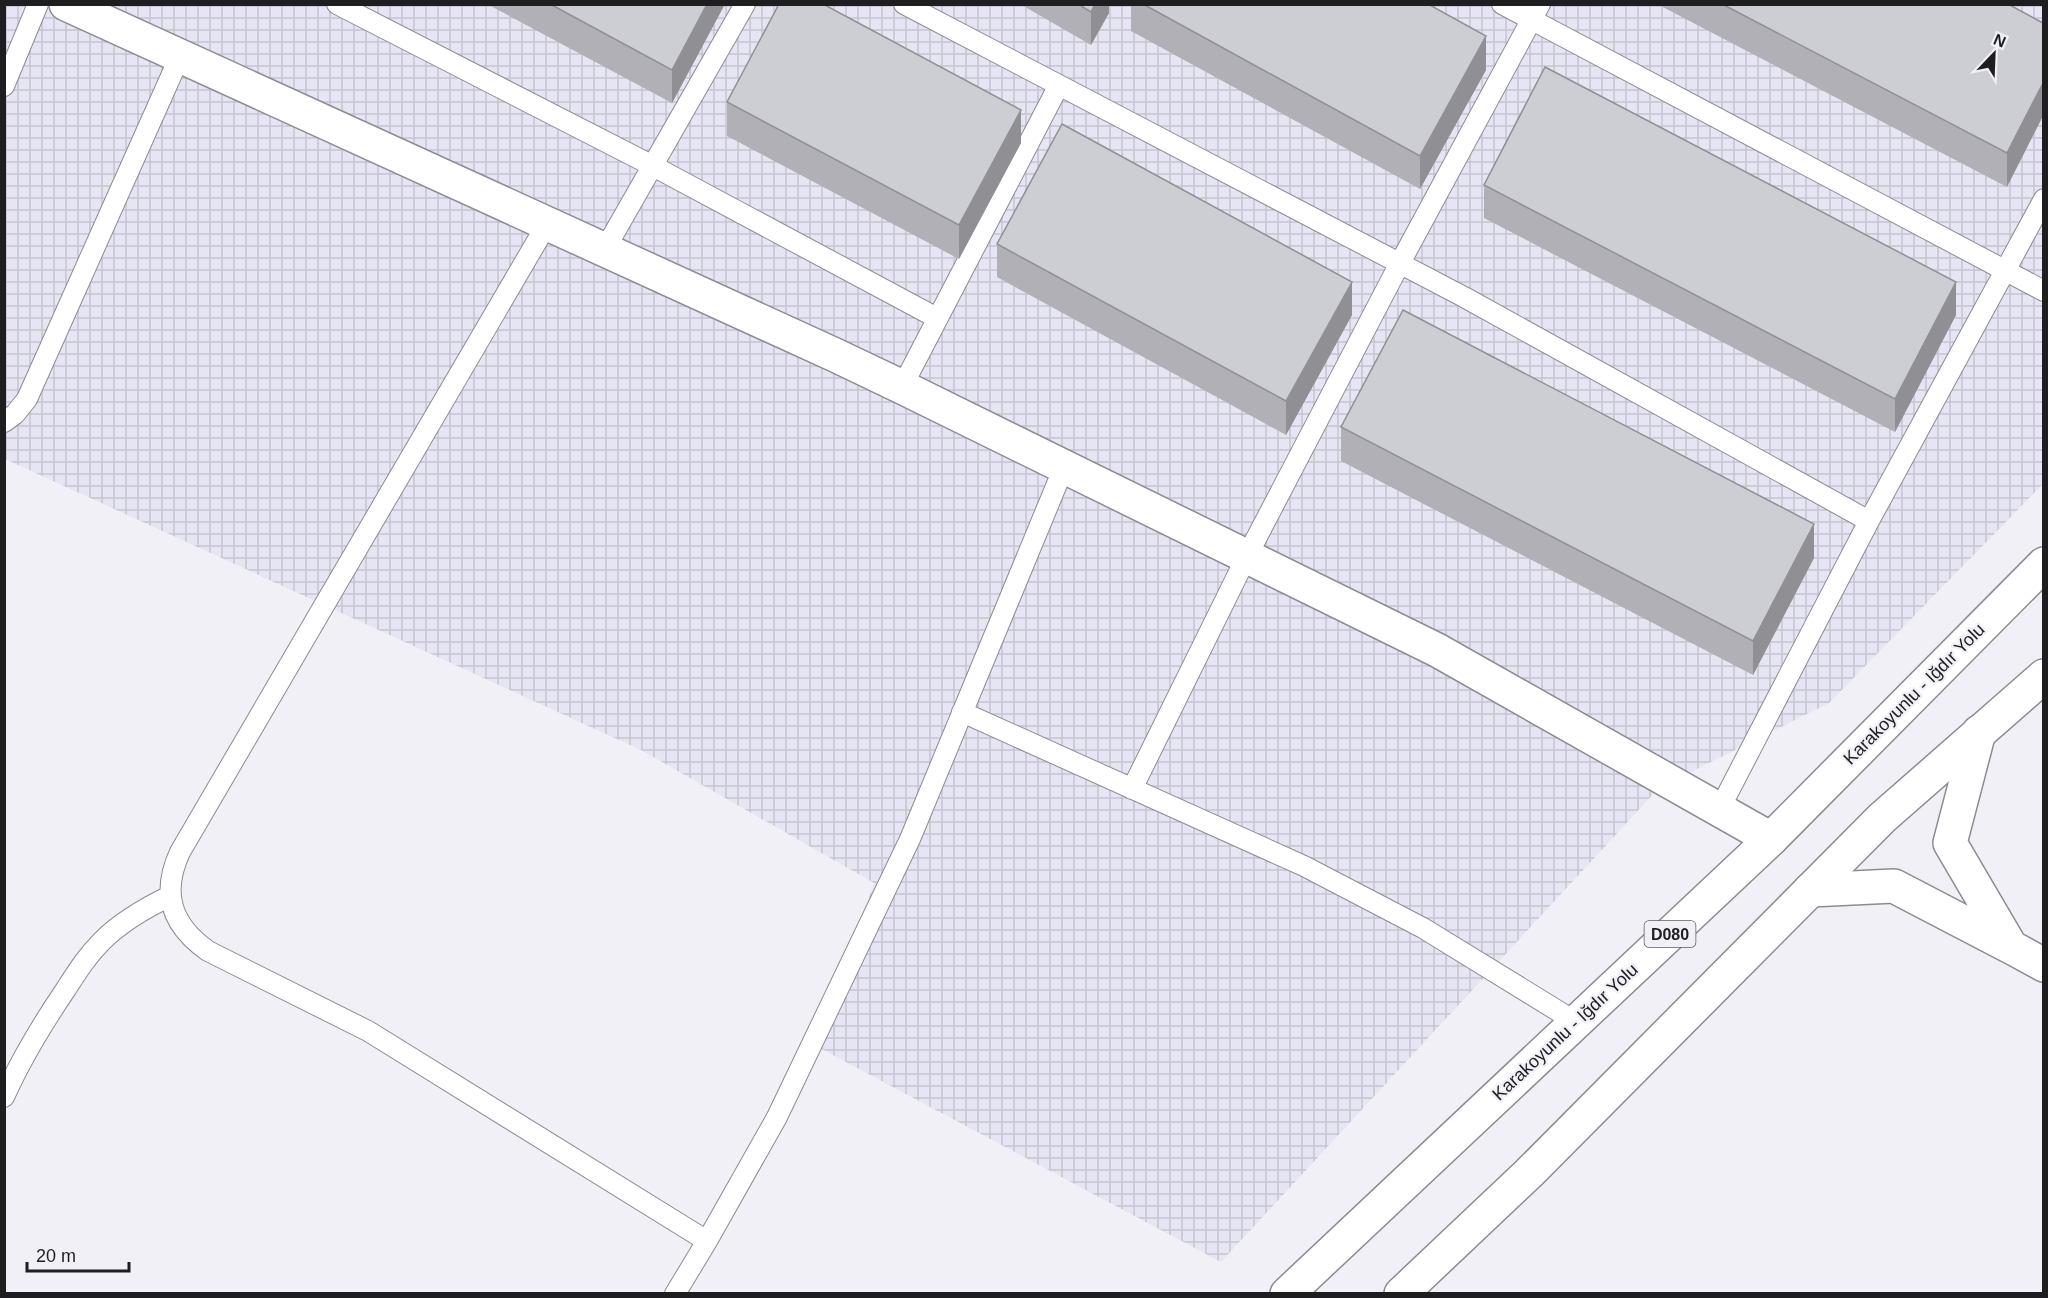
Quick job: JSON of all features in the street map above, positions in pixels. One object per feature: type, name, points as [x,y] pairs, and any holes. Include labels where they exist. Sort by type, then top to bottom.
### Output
[{"type":"main road","points":[[66,4],[835,354],[1437,650],[1771,839]]},
{"type":"main road","name":"Karakoyunlu - Iğdır Yolu","points":[[1287,1293],[1771,839],[2043,564]]},
{"type":"main road","points":[[1401,1293],[1529,1173],[1881,818],[2043,676]]},
{"type":"main road","points":[[1979,732],[1950,843],[2011,947]]},
{"type":"main road","points":[[1810,890],[1893,886],[2043,965]]},
{"type":"lane","points":[[4,86],[38,4]]},
{"type":"lane","points":[[337,4],[653,166],[937,318]]},
{"type":"lane","points":[[605,249],[745,4]]},
{"type":"lane","points":[[904,4],[1464,297],[1869,521]]},
{"type":"lane","points":[[1502,4],[1535,12],[2043,291]]},
{"type":"lane","points":[[1132,789],[1247,556],[1400,263],[1535,12]]},
{"type":"lane","points":[[4,422],[15,414],[27,399],[180,56]]},
{"type":"lane","points":[[902,387],[1059,85]]},
{"type":"lane","points":[[1719,810],[1869,521],[2043,199]]},
{"type":"lane","points":[[547,224],[180,852],[174,866],[170,896],[174,912],[182,928],[208,951],[368,1031],[707,1241]]},
{"type":"lane","points":[[675,1293],[777,1117],[910,838],[1064,467]]},
{"type":"lane","points":[[962,712],[1304,866],[1423,928],[1576,1023]]},
{"type":"lane","points":[[4,1097],[46,1019],[84,962],[121,924],[145,908],[170,896]]},
{"type":"shaded area","points":[[5,5],[2043,5],[2043,484],[1829,703],[1659,788],[1221,1262],[816,1046],[874,883],[641,750],[5,459]]},
{"type":"building","points":[[550,4],[707,4],[672,70]]},
{"type":"building","points":[[779,4],[823,4],[1021,110],[959,225],[727,102]]},
{"type":"building","points":[[1078,4],[1095,4],[1091,12]]},
{"type":"building","points":[[1143,4],[1428,4],[1486,36],[1420,156]]},
{"type":"building","points":[[1722,4],[2008,4],[2043,23],[2043,83],[2007,153]]},
{"type":"building","points":[[1545,67],[1956,282],[1895,399],[1484,185]]},
{"type":"building","points":[[1062,124],[1352,282],[1286,401],[997,244]]},
{"type":"building","points":[[1403,310],[1814,524],[1753,641],[1341,427]]}]
